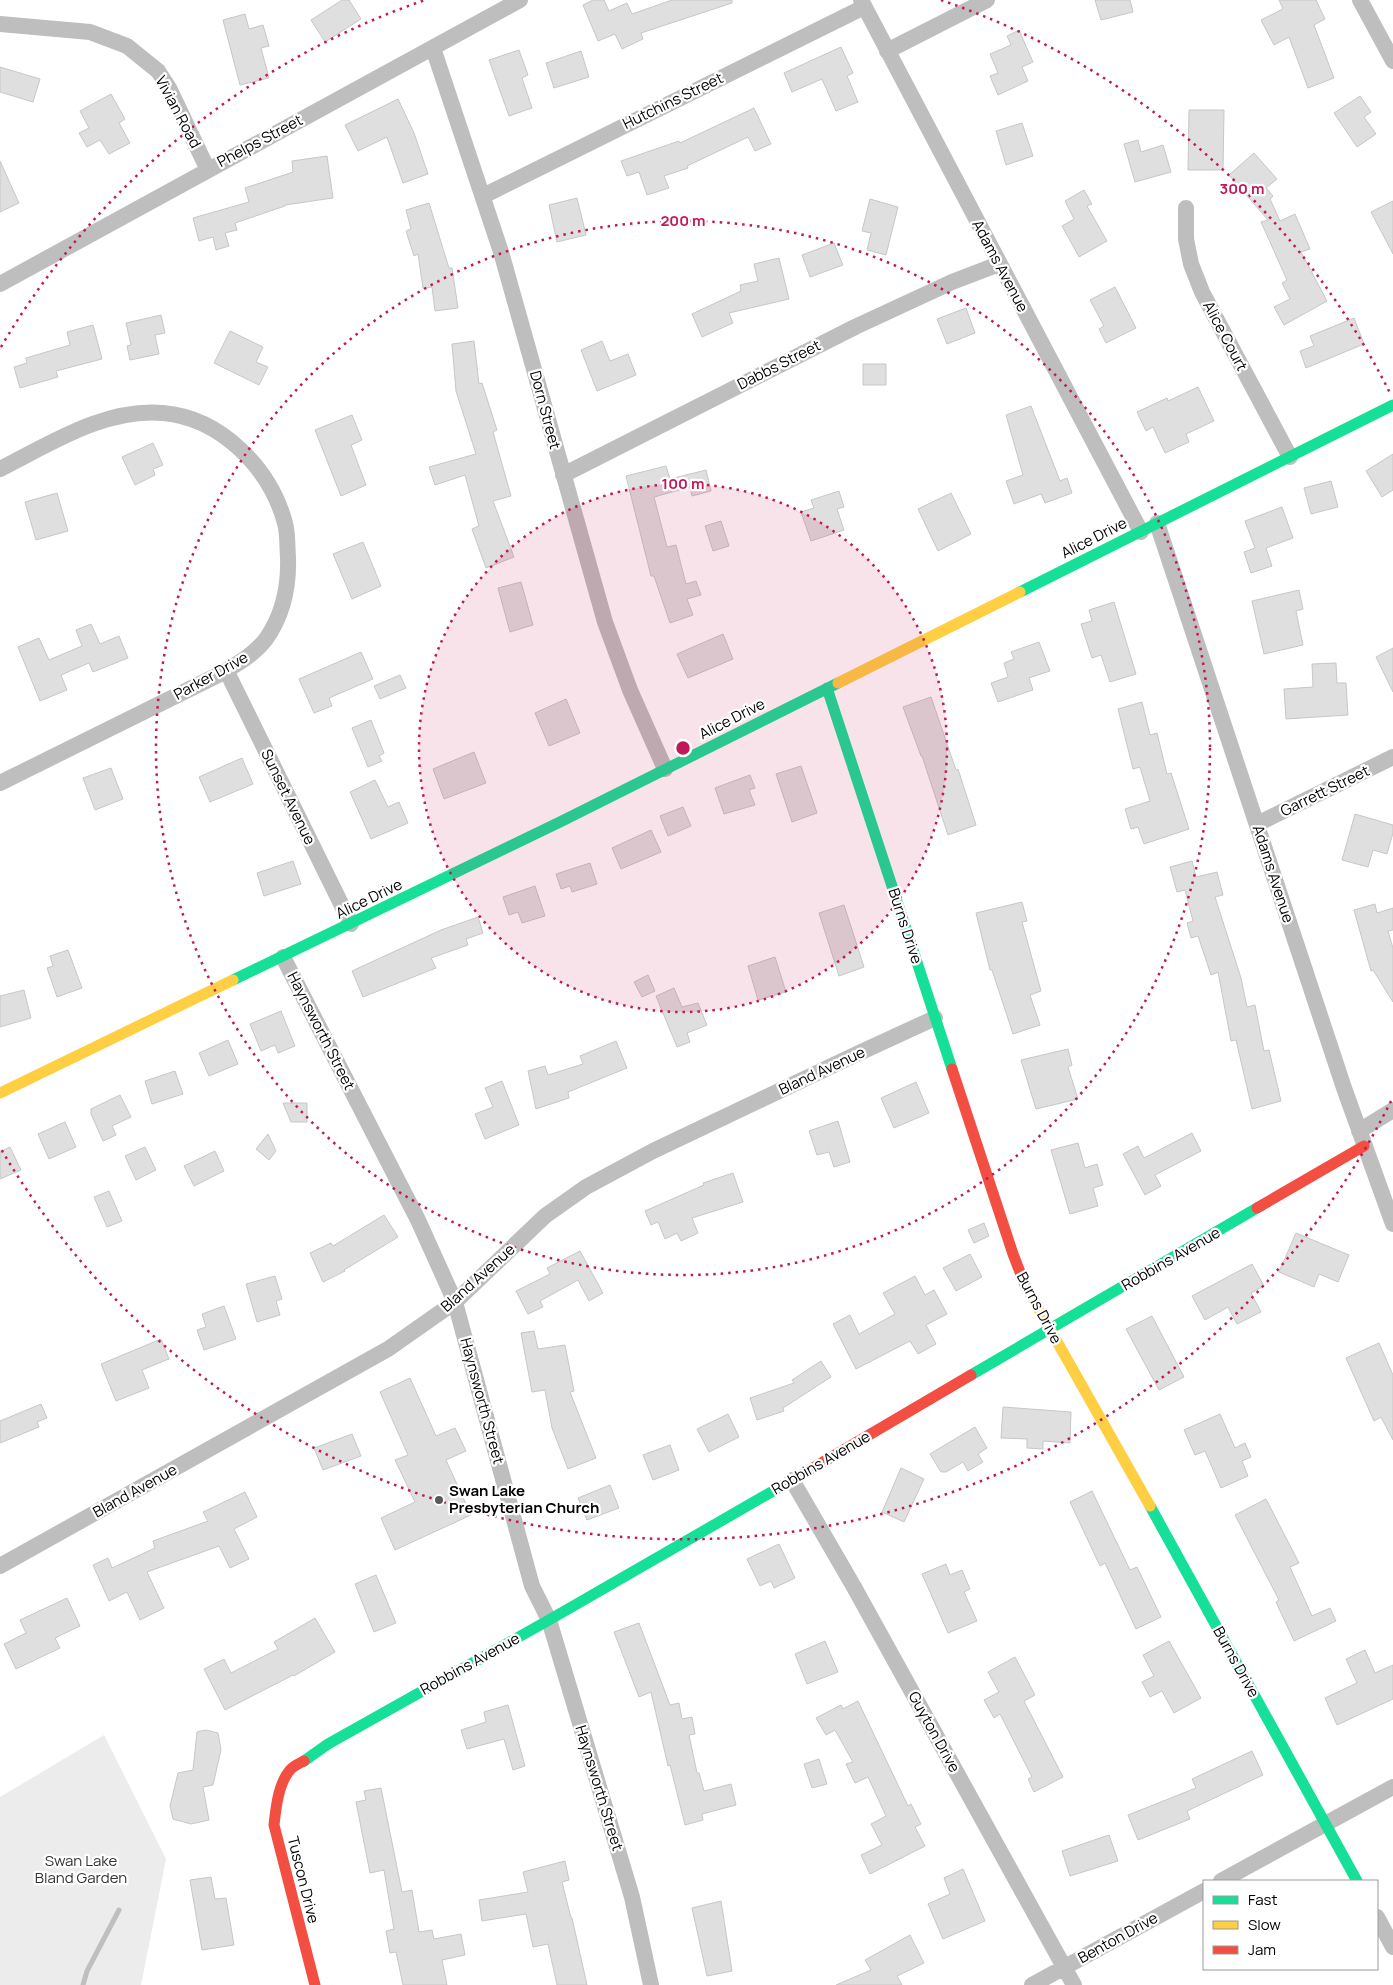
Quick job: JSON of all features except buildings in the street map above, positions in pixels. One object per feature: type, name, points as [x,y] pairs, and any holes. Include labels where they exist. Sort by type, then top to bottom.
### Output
[{"type":"street","points":[[887,51],[987,0]]},
{"type":"street","points":[[1360,0],[1393,61]]},
{"type":"street","name":"Phelps Street","points":[[0,284],[433,48],[515,1]]},
{"type":"street","name":"Adams Avenue","points":[[862,3],[1141,532]]},
{"type":"street","name":"Hutchins Street","points":[[483,196],[862,3]]},
{"type":"street","name":"Vivian Road","points":[[0,24],[90,32],[127,46],[158,71],[169,88],[208,170]]},
{"type":"street","name":"Dorn Street","points":[[433,48],[483,196],[518,310],[604,622],[630,690],[666,769]]},
{"type":"street","name":"Alice Court","points":[[1186,208],[1186,239],[1191,264],[1202,292],[1290,457]]},
{"type":"street","name":"Dabbs Street","points":[[563,475],[855,327],[952,282],[1000,264]]},
{"type":"street","name":"Alice Drive","points":[[0,1093],[351,924],[666,769],[1393,405]]},
{"type":"street","name":"Parker Drive","points":[[0,469],[83,429],[111,418],[136,414],[163,413],[186,418],[211,428],[243,451],[275,496],[285,523],[288,572],[284,603],[271,631],[248,658],[0,783]]},
{"type":"street","name":"Adams Avenue","points":[[1157,523],[1361,1138],[1393,1224]]},
{"type":"street","name":"Sunset Avenue","points":[[226,670],[351,924]]},
{"type":"street","name":"Burns Drive","points":[[827,688],[1013,1254],[1027,1290],[1090,1398],[1356,1880]]},
{"type":"street","name":"Garrett Street","points":[[1257,824],[1393,757]]},
{"type":"street","name":"Haynsworth Street","points":[[283,957],[418,1220],[455,1302],[532,1586],[549,1620],[632,1897],[651,1985]]},
{"type":"street","name":"Bland Avenue","points":[[0,1566],[388,1349],[455,1302],[545,1216],[586,1187],[662,1147],[859,1052],[935,1018]]},
{"type":"street","name":"Robbins Avenue","points":[[283,1783],[290,1770],[328,1744],[549,1620],[1050,1330],[1361,1138],[1393,1110]]},
{"type":"street","name":"Guyton Drive","points":[[792,1480],[854,1587],[1074,1985]]},
{"type":"street","name":"Tuscon Drive","points":[[283,1783],[276,1803],[274,1826],[315,1985]]},
{"type":"street","points":[[1223,1880],[1393,1787]]},
{"type":"street","name":"Benton Drive","points":[[1032,1985],[1203,1891]]},
{"type":"street","points":[[1378,1919],[1393,1947]]},
{"type":"green space","name":"Swan Lake Bland Garden","points":[[104,1735],[166,1859],[141,1985],[0,1985],[0,1797]]},
{"type":"waterway","points":[[83,1985],[87,1971],[119,1910]]},
{"type":"traffic: fast","points":[[1020,592],[1393,405]]},
{"type":"traffic: fast","points":[[233,980],[562,821],[838,683]]},
{"type":"traffic: fast","points":[[827,688],[952,1069]]},
{"type":"traffic: fast","points":[[971,1375],[1257,1208]]},
{"type":"traffic: fast","points":[[304,1761],[328,1744],[549,1620],[806,1472]]},
{"type":"traffic: fast","points":[[1150,1506],[1356,1880]]},
{"type":"traffic: slow","points":[[838,683],[1020,592]]},
{"type":"traffic: slow","points":[[0,1093],[233,980]]},
{"type":"traffic: slow","points":[[1025,1285],[1150,1506]]},
{"type":"traffic: jam","points":[[952,1069],[1025,1285]]},
{"type":"traffic: jam","points":[[1257,1208],[1364,1146]]},
{"type":"traffic: jam","points":[[806,1472],[971,1375]]},
{"type":"traffic: jam","points":[[304,1761],[291,1769],[283,1782],[278,1796],[274,1825],[315,1985]]},
{"type":"place","name":"Swan Lake Presbyterian Church","points":[[439,1500]]}]
